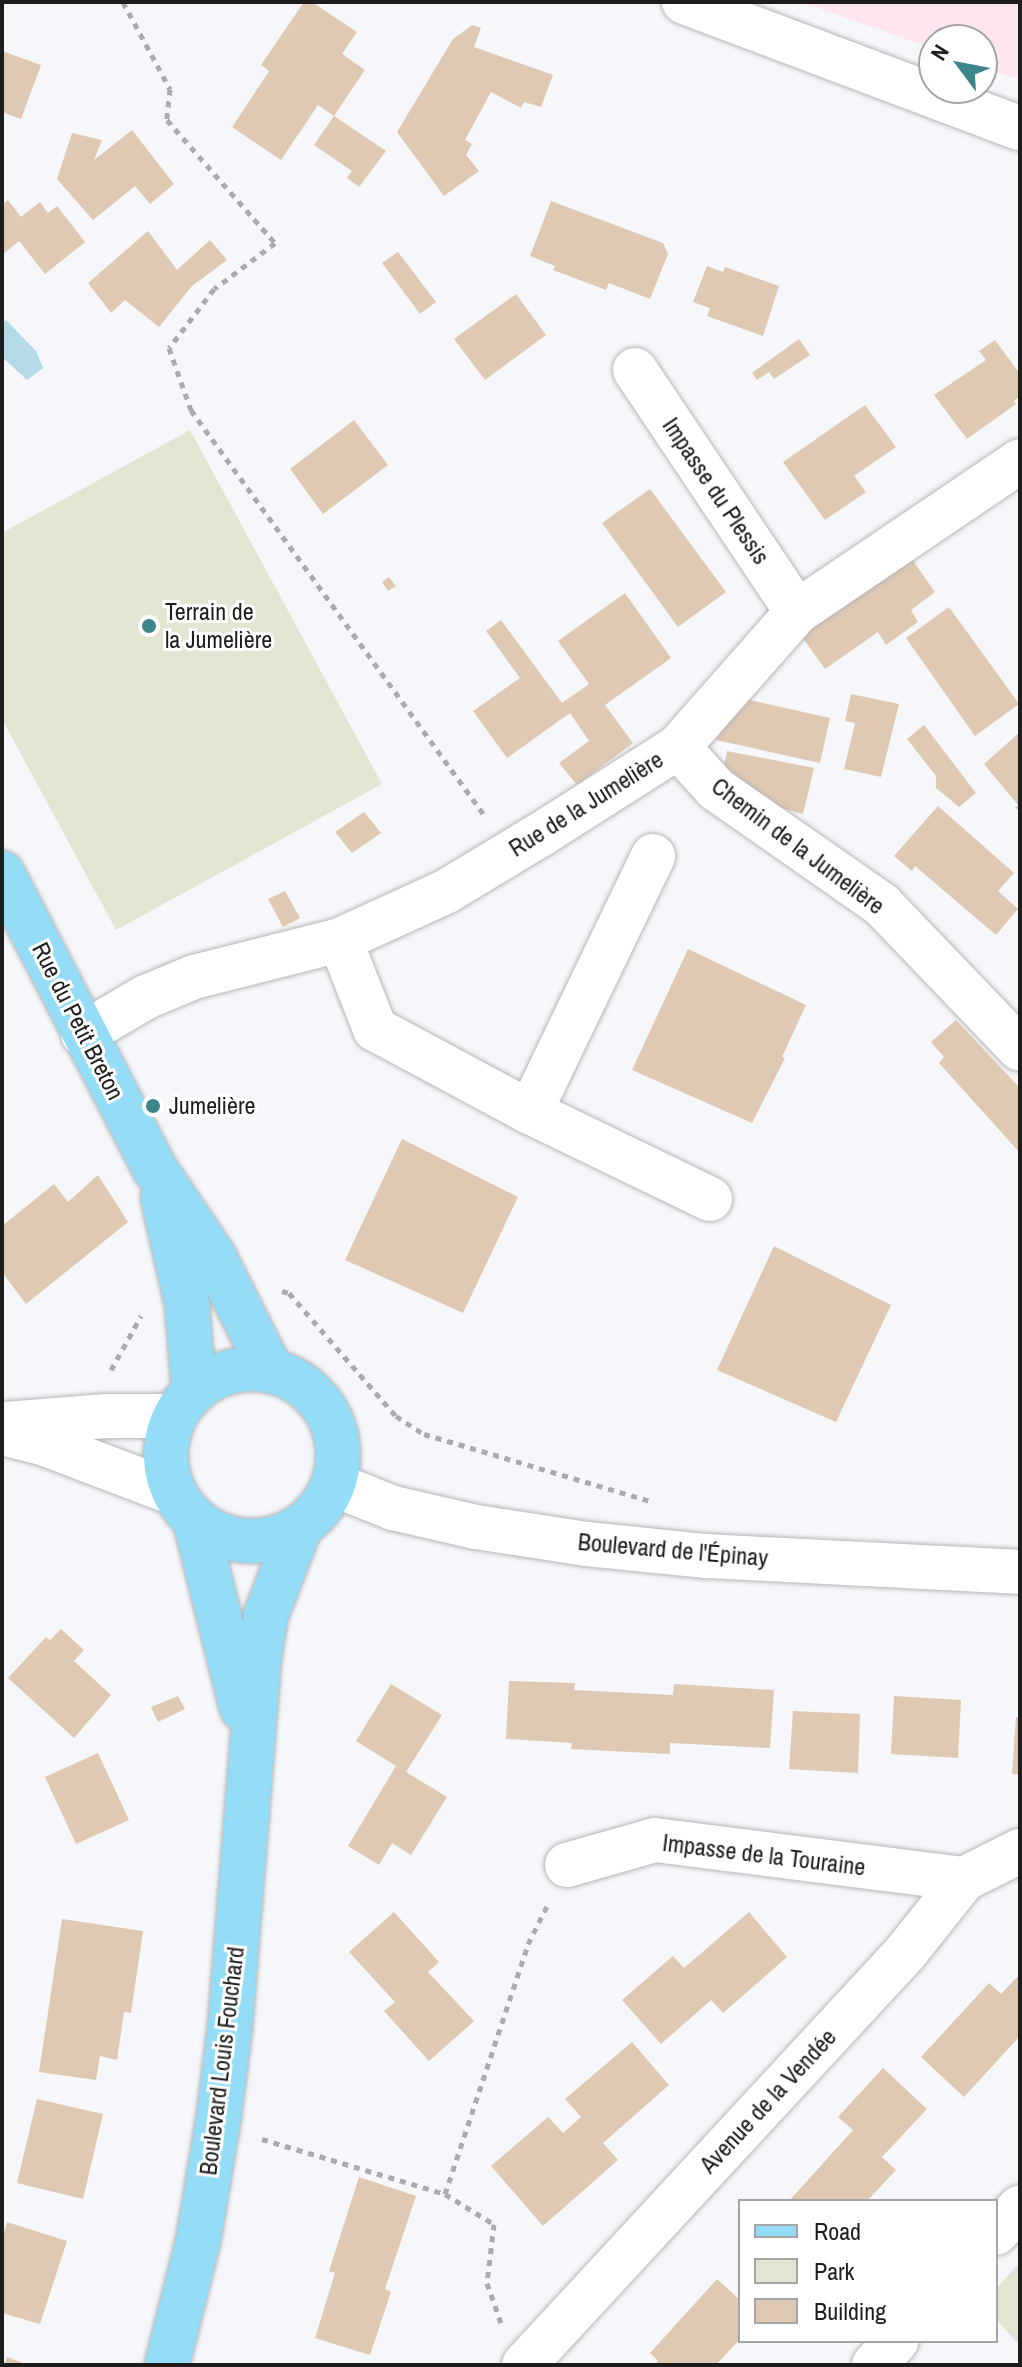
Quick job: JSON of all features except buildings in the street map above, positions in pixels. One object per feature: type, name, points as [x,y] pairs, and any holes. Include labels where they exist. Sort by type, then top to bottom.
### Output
[{"type":"main road","name":"Rue du Petit Breton","points":[[2,873],[155,1169],[214,1257],[271,1371]]},
{"type":"main road","name":"Rue du Petit Breton","points":[[155,1169],[187,1304],[185,1403]]},
{"type":"main road","points":[[271,1371],[303,1385],[326,1412],[338,1447],[333,1484],[320,1508],[300,1527],[257,1541],[234,1539],[213,1532],[185,1506],[165,1454],[185,1403],[230,1372],[271,1371]]},
{"type":"main road","name":"Boulevard Louis Fouchard","points":[[185,1506],[252,1754]]},
{"type":"main road","name":"Boulevard Louis Fouchard","points":[[167,2365],[198,2242],[219,2115],[259,1658],[266,1615],[300,1527]]},
{"type":"street","points":[[684,2],[1020,128]]},
{"type":"street","name":"Impasse du Plessis","points":[[635,370],[797,612]]},
{"type":"street","name":"Rue de la Jumelière","points":[[83,1034],[146,997],[194,977],[340,940],[447,891],[678,747],[797,612],[1020,461]]},
{"type":"street","name":"Chemin de la Jumelière","points":[[678,747],[716,789],[882,905],[1020,1049]]},
{"type":"street","points":[[530,1112],[653,856]]},
{"type":"street","points":[[340,940],[375,1029],[530,1112],[710,1199]]},
{"type":"street","points":[[2,1424],[106,1416],[185,1403]]},
{"type":"street","points":[[2,1433],[42,1443],[185,1506]]},
{"type":"street","name":"Boulevard de l'Épinay","points":[[333,1484],[393,1508],[476,1527],[587,1544],[706,1556],[1020,1572]]},
{"type":"street","name":"Impasse de la Touraine","points":[[567,1865],[655,1840],[964,1879]]},
{"type":"street","name":"Avenue de la Vendée","points":[[515,2351],[906,1952],[964,1879],[1020,1851]]},
{"type":"street","points":[[998,2231],[1020,2207]]},
{"type":"street","points":[[874,2365],[894,2343]]},
{"type":"path","points":[[123,2],[170,89],[167,120],[275,243],[214,289],[169,348],[191,410],[511,851]]},
{"type":"path","points":[[230,1289],[260,1282],[289,1293],[396,1416],[424,1434],[564,1478],[667,1504]]},
{"type":"path","points":[[445,2194],[528,1944],[567,1865]]},
{"type":"path","points":[[259,2138],[445,2194],[494,2224],[487,2283],[515,2351]]},
{"type":"shaded area","points":[[801,2],[1020,2],[1020,80],[998,72],[998,24],[918,24],[918,43]]},
{"type":"green space","name":"Terrain de la Jumelière","points":[[190,430],[382,784],[116,930],[2,719],[2,533]]},
{"type":"green space","points":[[1020,2262],[1020,2346],[998,2321],[998,2287]]},
{"type":"water","points":[[6,320],[36,351],[43,368],[27,380],[2,357],[2,323]]},
{"type":"place","name":"Terrain de la Jumelière","points":[[149,626]]},
{"type":"place","name":"Jumelière","points":[[153,1106]]}]
